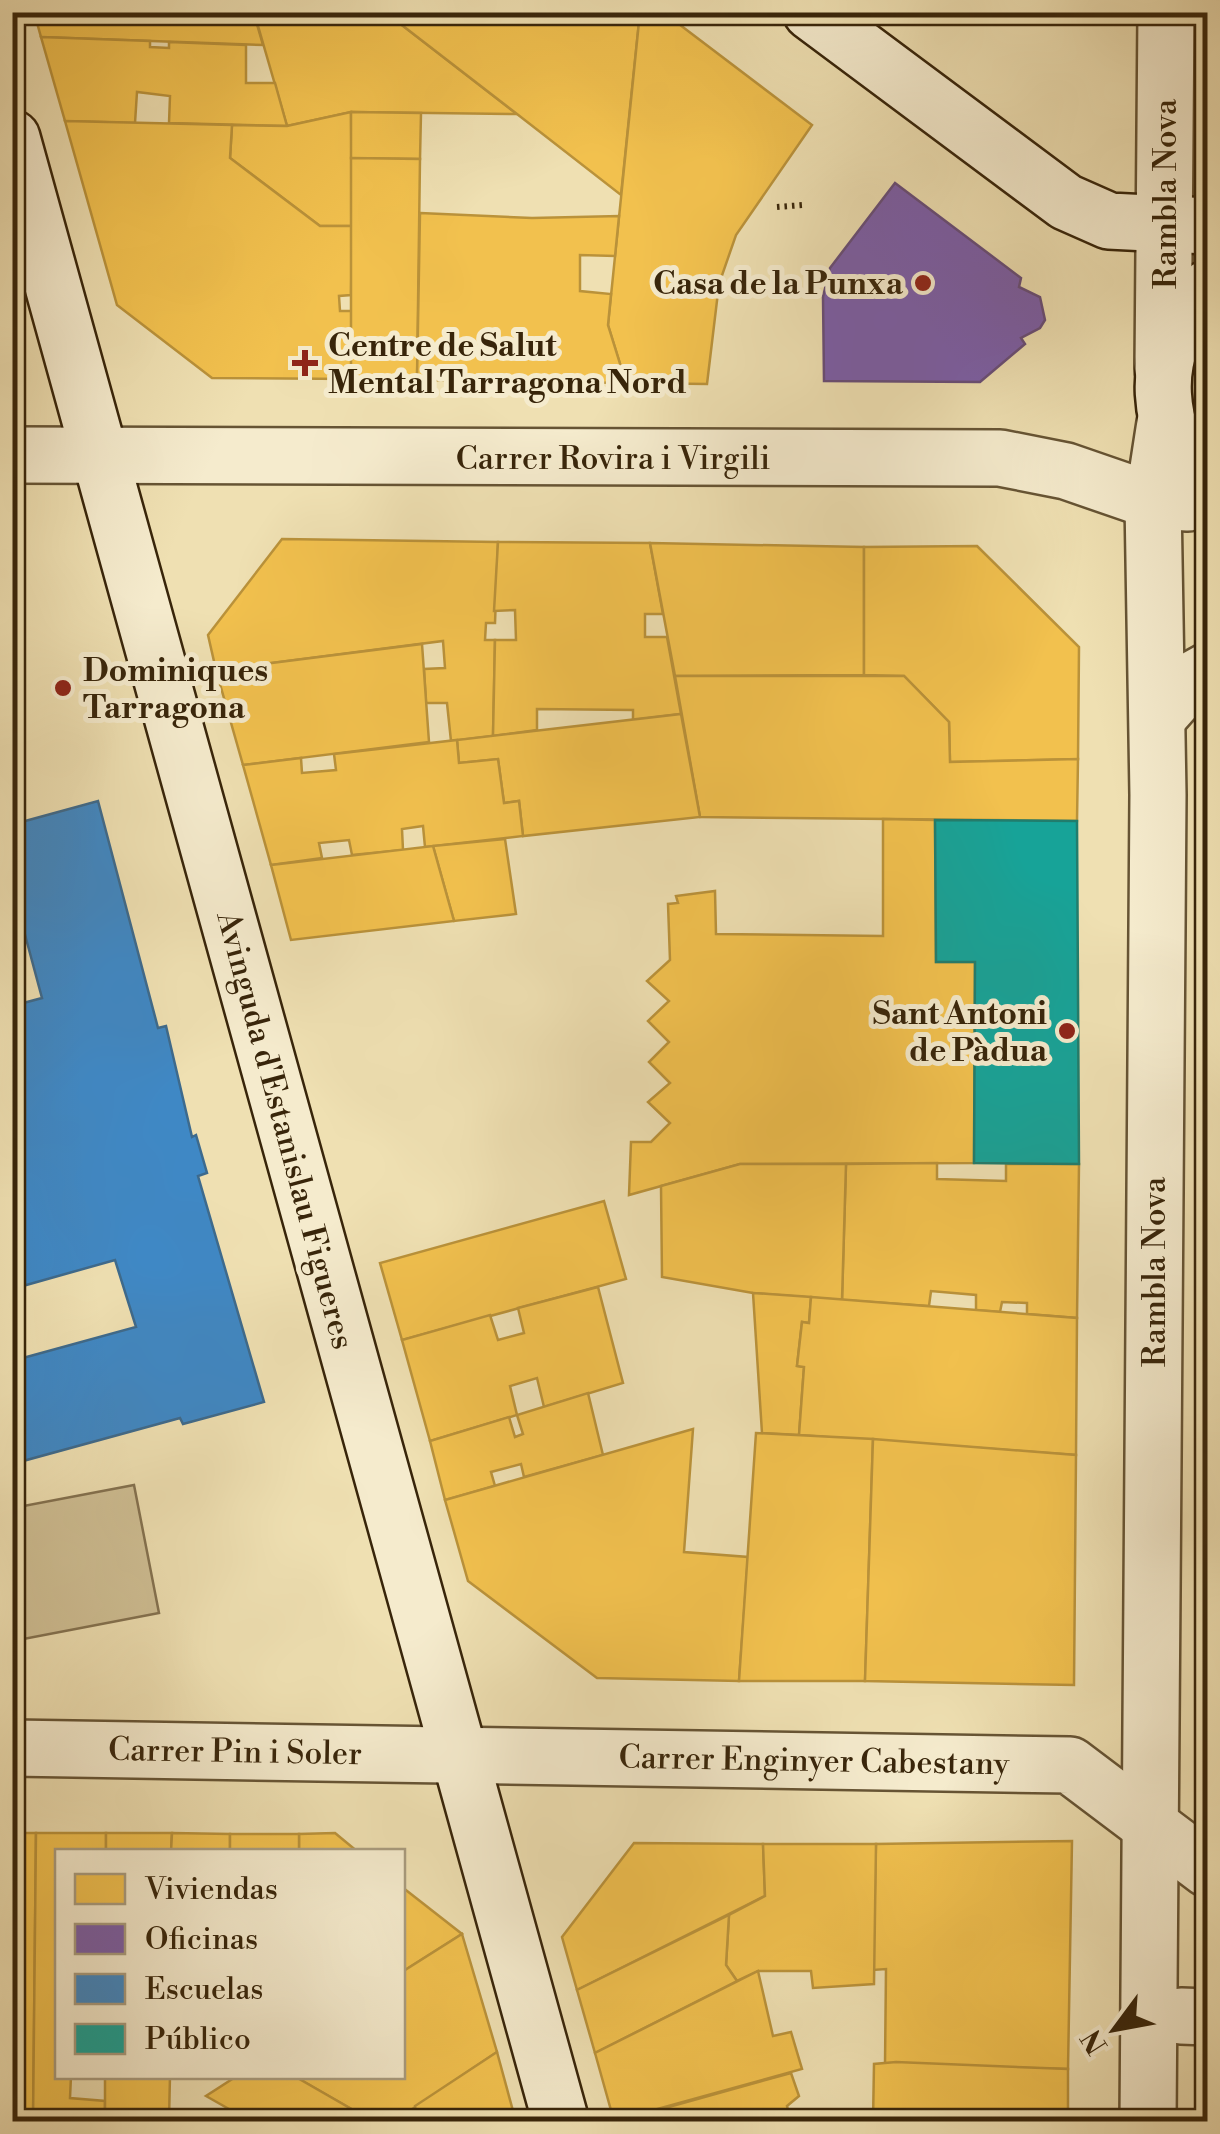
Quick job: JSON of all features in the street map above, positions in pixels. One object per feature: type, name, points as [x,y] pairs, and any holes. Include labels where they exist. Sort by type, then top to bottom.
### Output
[{"type":"street","points":[[811,12],[1066,202],[1109,221],[1186,225]]},
{"type":"street","name":"Rambla Nova","points":[[1148,2122],[1158,717],[1153,501],[1186,225],[1166,12]]},
{"type":"street","name":"Avinguda d'Estanislau Figueres","points":[[12,138],[561,2122]]},
{"type":"street","points":[[1208,288],[1176,331],[1164,400],[1182,468],[1208,502]]},
{"type":"street","name":"Carrer Rovira i Virgili","points":[[12,455],[1000,458],[1066,471],[1153,501],[1208,502]]},
{"type":"street","points":[[1158,717],[1190,682],[1208,671]]},
{"type":"street","name":"Carrer Pin i Soler","points":[[12,1748],[458,1754]]},
{"type":"street","name":"Carrer Enginyer Cabestany","points":[[458,1754],[1070,1765],[1149,1827]]},
{"type":"street","points":[[1149,1827],[1208,1869]]},
{"type":"path","points":[[777,206],[803,206]]},
{"type":"shaded area","points":[[134,1485],[159,1613],[13,1641],[13,1508]]},
{"type":"building: Viviendas","points":[[34,12],[254,14],[263,45],[41,37]]},
{"type":"building: Viviendas","points":[[254,12],[385,12],[517,114],[351,112],[287,126]]},
{"type":"building: Viviendas","points":[[385,12],[640,12],[621,195],[517,114]]},
{"type":"building: Viviendas","points":[[640,12],[663,12],[812,125],[736,235],[719,284],[707,384],[626,383],[608,325]]},
{"type":"building: Viviendas","points":[[41,37],[150,41],[150,47],[169,48],[169,42],[246,45],[246,83],[275,83],[287,126],[169,123],[170,96],[137,92],[135,123],[65,121]]},
{"type":"building: Viviendas","points":[[351,112],[352,226],[320,226],[230,158],[232,125],[287,126]]},
{"type":"building: Viviendas","points":[[351,112],[421,113],[420,159],[351,158]]},
{"type":"building: Viviendas","points":[[65,121],[232,125],[230,158],[320,226],[352,226],[351,295],[339,296],[340,311],[352,311],[351,379],[212,378],[117,305]]},
{"type":"building: Viviendas","points":[[351,158],[420,159],[417,380],[351,379]]},
{"type":"building: Viviendas","points":[[420,213],[532,218],[619,216],[615,256],[580,255],[580,291],[611,294],[608,325],[626,383],[417,380]]},
{"type":"building: Viviendas","points":[[282,539],[498,542],[495,623],[486,623],[485,640],[495,640],[493,736],[451,741],[447,703],[426,703],[424,669],[445,668],[443,641],[216,670],[208,635]]},
{"type":"building: Viviendas","points":[[498,542],[650,543],[663,614],[645,614],[645,637],[667,637],[681,714],[633,720],[633,710],[537,709],[537,730],[493,736],[495,640],[516,640],[515,610],[494,611]]},
{"type":"building: Viviendas","points":[[650,543],[864,547],[864,675],[675,676]]},
{"type":"building: Viviendas","points":[[977,546],[1079,647],[1078,759],[950,762],[949,722],[904,676],[864,675],[864,547]]},
{"type":"building: Viviendas","points":[[422,644],[429,742],[243,765],[216,670]]},
{"type":"building: Viviendas","points":[[675,676],[904,676],[949,722],[950,762],[1078,759],[1077,821],[700,817]]},
{"type":"building: Viviendas","points":[[681,714],[700,817],[523,836],[519,801],[504,803],[498,759],[459,763],[457,740]]},
{"type":"building: Viviendas","points":[[457,740],[459,763],[498,759],[504,803],[519,801],[523,836],[425,847],[423,826],[402,829],[403,850],[352,855],[349,840],[319,843],[322,858],[271,865],[243,765],[301,758],[302,773],[336,770],[334,754]]},
{"type":"building: Viviendas","points":[[883,819],[935,820],[936,962],[975,962],[974,1163],[740,1164],[629,1195],[631,1142],[651,1142],[670,1123],[648,1102],[670,1083],[649,1062],[669,1042],[648,1021],[669,1001],[647,981],[670,960],[668,904],[678,903],[676,896],[715,891],[716,934],[883,936]]},
{"type":"building: Viviendas","points":[[505,839],[516,914],[454,921],[433,846]]},
{"type":"building: Viviendas","points":[[433,846],[454,921],[291,940],[271,865]]},
{"type":"building: Viviendas","points":[[937,1163],[937,1179],[1006,1181],[1006,1164],[1079,1164],[1077,1318],[1027,1314],[1027,1303],[1002,1302],[1000,1312],[976,1310],[976,1295],[931,1291],[929,1306],[842,1300],[846,1164]]},
{"type":"building: Viviendas","points":[[740,1164],[846,1164],[842,1300],[753,1293],[662,1277],[661,1186]]},
{"type":"building: Viviendas","points":[[604,1201],[626,1279],[402,1340],[380,1263]]},
{"type":"building: Viviendas","points":[[598,1287],[623,1383],[544,1407],[537,1378],[510,1386],[517,1415],[430,1441],[402,1340],[490,1315],[498,1340],[524,1333],[518,1308]]},
{"type":"building: Viviendas","points":[[753,1293],[811,1297],[809,1323],[802,1322],[797,1366],[804,1367],[799,1435],[762,1433]]},
{"type":"building: Viviendas","points":[[811,1297],[1077,1318],[1076,1455],[799,1435],[804,1367],[797,1366],[802,1322],[809,1323]]},
{"type":"building: Viviendas","points":[[588,1393],[603,1455],[524,1477],[521,1464],[491,1472],[495,1486],[445,1500],[430,1441],[509,1417],[515,1437],[523,1434],[517,1415]]},
{"type":"building: Viviendas","points":[[693,1429],[684,1552],[748,1557],[739,1681],[597,1678],[468,1581],[445,1500]]},
{"type":"building: Viviendas","points":[[756,1433],[873,1439],[865,1681],[739,1681]]},
{"type":"building: Viviendas","points":[[873,1439],[1076,1455],[1074,1685],[865,1681]]},
{"type":"building: Viviendas","points":[[12,1833],[36,1833],[33,2122],[12,2122]]},
{"type":"building: Viviendas","points":[[36,1833],[106,1833],[106,1849],[55,1849],[55,2079],[71,2079],[70,2098],[105,2101],[105,2122],[33,2122]]},
{"type":"building: Viviendas","points":[[106,1833],[172,1833],[171,1849],[106,1849]]},
{"type":"building: Viviendas","points":[[172,1833],[230,1834],[230,1849],[171,1849]]},
{"type":"building: Viviendas","points":[[335,1833],[354,1849],[299,1849],[299,1834]]},
{"type":"building: Viviendas","points":[[230,1834],[299,1834],[299,1849],[230,1849]]},
{"type":"building: Viviendas","points":[[1072,1841],[1068,2069],[885,2065],[886,1969],[873,1970],[876,1844]]},
{"type":"building: Viviendas","points":[[634,1843],[763,1844],[765,1896],[577,1990],[562,1937]]},
{"type":"building: Viviendas","points":[[763,1844],[876,1844],[874,1984],[813,1988],[811,1971],[758,1971],[737,1981],[726,1965],[729,1915],[765,1896]]},
{"type":"building: Viviendas","points":[[405,1889],[462,1934],[405,1970]]},
{"type":"building: Viviendas","points":[[729,1915],[726,1965],[737,1981],[595,2053],[577,1990]]},
{"type":"building: Viviendas","points":[[462,1934],[497,2052],[393,2122],[374,2122],[299,2079],[405,2079],[405,1970]]},
{"type":"building: Viviendas","points":[[758,1971],[773,2036],[791,2032],[802,2069],[614,2121],[595,2053]]},
{"type":"building: Viviendas","points":[[497,2052],[516,2122],[417,2122],[415,2106]]},
{"type":"building: Viviendas","points":[[874,2064],[1068,2069],[1068,2122],[873,2122]]},
{"type":"building: Viviendas","points":[[791,2073],[799,2096],[787,2106],[791,2122],[615,2122]]},
{"type":"building: Viviendas","points":[[105,2079],[170,2079],[169,2119],[105,2122]]},
{"type":"building: Viviendas","points":[[232,2079],[299,2079],[374,2122],[252,2122],[206,2096]]},
{"type":"building: Oficinas","name":"Casa de la Punxa","points":[[895,183],[1021,278],[1019,287],[1040,297],[1045,320],[1040,328],[1021,338],[1025,344],[980,382],[824,381],[823,297],[830,268]]},
{"type":"building: Escuelas","points":[[98,801],[158,1028],[166,1026],[192,1137],[196,1135],[207,1173],[198,1176],[264,1402],[183,1424],[180,1418],[12,1464],[12,1361],[136,1327],[115,1260],[12,1289],[12,1006],[42,998],[24,931],[12,934],[12,832],[19,831],[18,823]]},
{"type":"building: Público","points":[[935,820],[1077,821],[1079,1164],[974,1163],[975,962],[936,962]]},
{"type":"place","name":"Casa de la Punxa","points":[[923,283]]},
{"type":"place","name":"Centre de Salut Mental Tarragona Nord","points":[[305,363]]},
{"type":"place","name":"Dominiques Tarragona","points":[[63,688]]},
{"type":"place","name":"Sant Antoni de Pàdua","points":[[1067,1031]]}]
